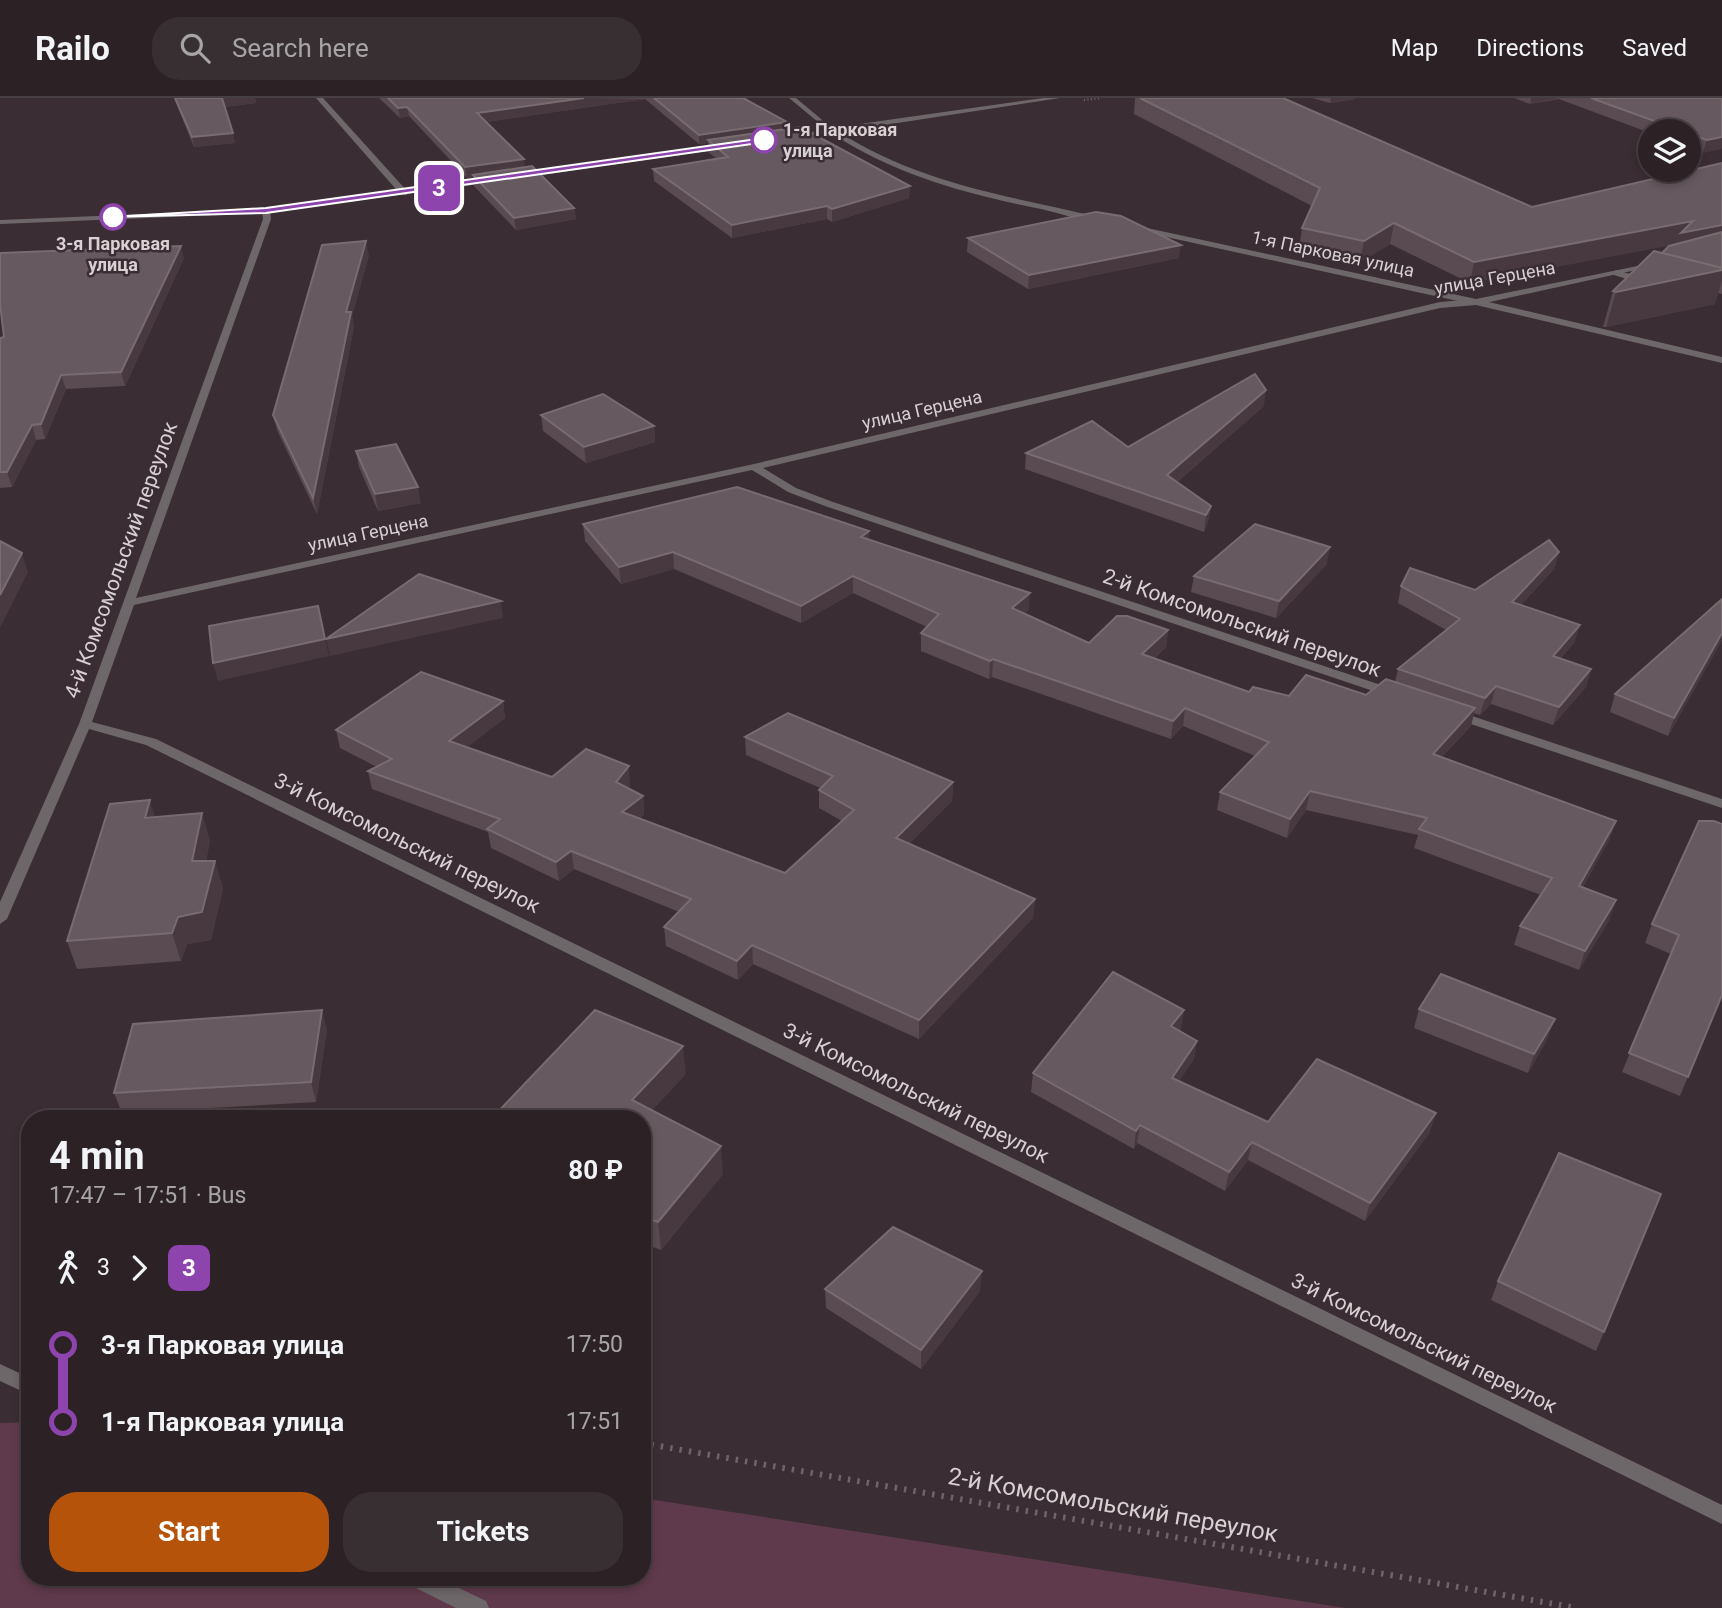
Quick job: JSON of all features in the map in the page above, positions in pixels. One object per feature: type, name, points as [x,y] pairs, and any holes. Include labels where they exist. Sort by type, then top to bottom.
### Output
[{"type":"street","points":[[318,98],[404,193]]},
{"type":"street","points":[[792,98],[831,130],[878,157],[927,176],[1010,200],[1105,221]]},
{"type":"street","points":[[782,137],[1057,98]]},
{"type":"street","points":[[513,177],[729,145]]},
{"type":"street","points":[[0,222],[266,211],[499,179]]},
{"type":"street","name":"4-й Комсомольский переулок","points":[[0,919],[85,724],[267,219],[266,211]]},
{"type":"street","name":"1-я Парковая улица","points":[[1119,224],[1476,302],[1722,360]]},
{"type":"street","name":"улица Герцена","points":[[128,603],[754,467],[1440,305],[1476,302],[1670,261]]},
{"type":"street","points":[[1617,273],[1657,286]]},
{"type":"street","name":"2-й Комсомольский переулок","points":[[754,467],[792,489],[829,504],[1410,699]]},
{"type":"street","points":[[1436,708],[1722,804]]},
{"type":"street","name":"3-й Комсомольский переулок","points":[[85,724],[151,742],[1722,1515]]},
{"type":"street","points":[[0,1373],[21,1383]]},
{"type":"street","points":[[433,1586],[478,1608]]},
{"type":"path","name":"2-й Комсомольский переулок","points":[[651,1445],[1577,1608]]},
{"type":"shaded area","points":[[21,1422],[21,1586],[651,1586],[651,1499],[1346,1608],[0,1608],[0,1423]]},
{"type":"building","points":[[175,98],[222,98],[233,133],[192,137]]},
{"type":"building","points":[[388,98],[584,98],[477,113],[524,159],[465,167],[407,107],[398,108]]},
{"type":"building","points":[[654,98],[743,98],[787,122],[699,135]]},
{"type":"building","points":[[1140,98],[1283,98],[1532,207],[1640,182],[1701,182],[1701,168],[1722,163],[1722,225],[1681,233],[1693,221],[1474,262],[1394,223],[1364,241],[1302,228],[1320,188]]},
{"type":"building","points":[[1591,98],[1722,98],[1722,137],[1707,140],[1701,138],[1701,119],[1649,119]]},
{"type":"building","points":[[800,127],[910,186],[832,209],[827,206],[732,225],[653,169],[728,157],[708,140]]},
{"type":"building","points":[[532,166],[574,208],[514,218],[473,175]]},
{"type":"building","points":[[1096,212],[1121,216],[1181,245],[1029,275],[968,238]]},
{"type":"building","points":[[1722,232],[1722,268],[1662,253],[1669,246]]},
{"type":"building","points":[[366,241],[346,312],[351,312],[313,498],[273,415],[322,245]]},
{"type":"building","points":[[181,246],[121,372],[61,375],[41,424],[32,425],[7,472],[0,472],[0,338],[4,337],[0,304],[0,253]]},
{"type":"building","points":[[1654,251],[1722,268],[1722,270],[1613,291]]},
{"type":"building","points":[[1255,374],[1266,390],[1167,475],[1211,506],[1206,515],[1026,453],[1092,421],[1128,447]]},
{"type":"building","points":[[603,394],[654,426],[584,447],[541,415]]},
{"type":"building","points":[[396,444],[418,487],[375,494],[356,451]]},
{"type":"building","points":[[737,487],[869,531],[861,537],[1030,593],[1012,608],[1089,643],[1117,616],[1127,616],[1168,630],[1142,654],[1249,692],[1253,687],[1289,696],[1306,675],[1366,695],[1386,679],[1475,708],[1433,754],[1616,821],[1579,886],[1616,900],[1585,951],[1520,926],[1552,878],[1419,829],[1427,818],[1310,791],[1290,819],[1220,792],[1269,742],[1185,708],[1173,721],[993,659],[990,661],[921,633],[939,614],[853,576],[801,606],[673,552],[619,567],[583,524]]},
{"type":"building","points":[[1255,524],[1330,547],[1279,601],[1194,576]]},
{"type":"building","points":[[1549,540],[1559,552],[1512,602],[1580,625],[1553,656],[1591,669],[1559,707],[1496,686],[1485,698],[1398,669],[1460,619],[1401,586],[1410,568],[1475,590]]},
{"type":"building","points":[[0,541],[22,553],[0,595]]},
{"type":"building","points":[[419,574],[501,601],[326,639]]},
{"type":"building","points":[[1722,599],[1722,633],[1674,718],[1615,694]]},
{"type":"building","points":[[318,606],[325,639],[213,663],[209,626]]},
{"type":"building","points":[[421,672],[503,701],[449,741],[552,777],[586,749],[629,766],[616,782],[643,796],[622,812],[785,873],[854,810],[819,790],[833,776],[745,737],[788,713],[953,782],[896,838],[1035,899],[919,1020],[752,945],[737,961],[664,927],[691,899],[571,851],[556,862],[487,829],[500,819],[368,771],[392,759],[336,730]]},
{"type":"building","points":[[150,800],[145,818],[202,813],[192,861],[215,861],[202,912],[178,917],[172,933],[67,941],[110,804]]},
{"type":"building","points":[[1699,821],[1722,824],[1722,995],[1688,1077],[1629,1053],[1679,935],[1652,924]]},
{"type":"building","points":[[1113,972],[1184,1010],[1171,1026],[1197,1041],[1172,1078],[1268,1122],[1317,1059],[1436,1113],[1370,1203],[1252,1142],[1229,1172],[1140,1125],[1136,1131],[1033,1073]]},
{"type":"building","points":[[1441,974],[1555,1019],[1534,1054],[1419,1009]]},
{"type":"building","points":[[322,1010],[311,1082],[114,1093],[133,1024]]},
{"type":"building","points":[[595,1010],[683,1046],[632,1100],[721,1146],[658,1222],[651,1219],[651,1110],[500,1110]]},
{"type":"building","points":[[1559,1153],[1661,1194],[1604,1332],[1498,1281]]},
{"type":"building","points":[[893,1227],[982,1271],[921,1350],[825,1289]]},
{"type":"bus line","name":"3","points":[[113,217],[266,211],[764,140]]},
{"type":"place","name":"1-я Парковая улица","points":[[764,140]]},
{"type":"place","name":"3-я Парковая улица","points":[[113,217]]}]
